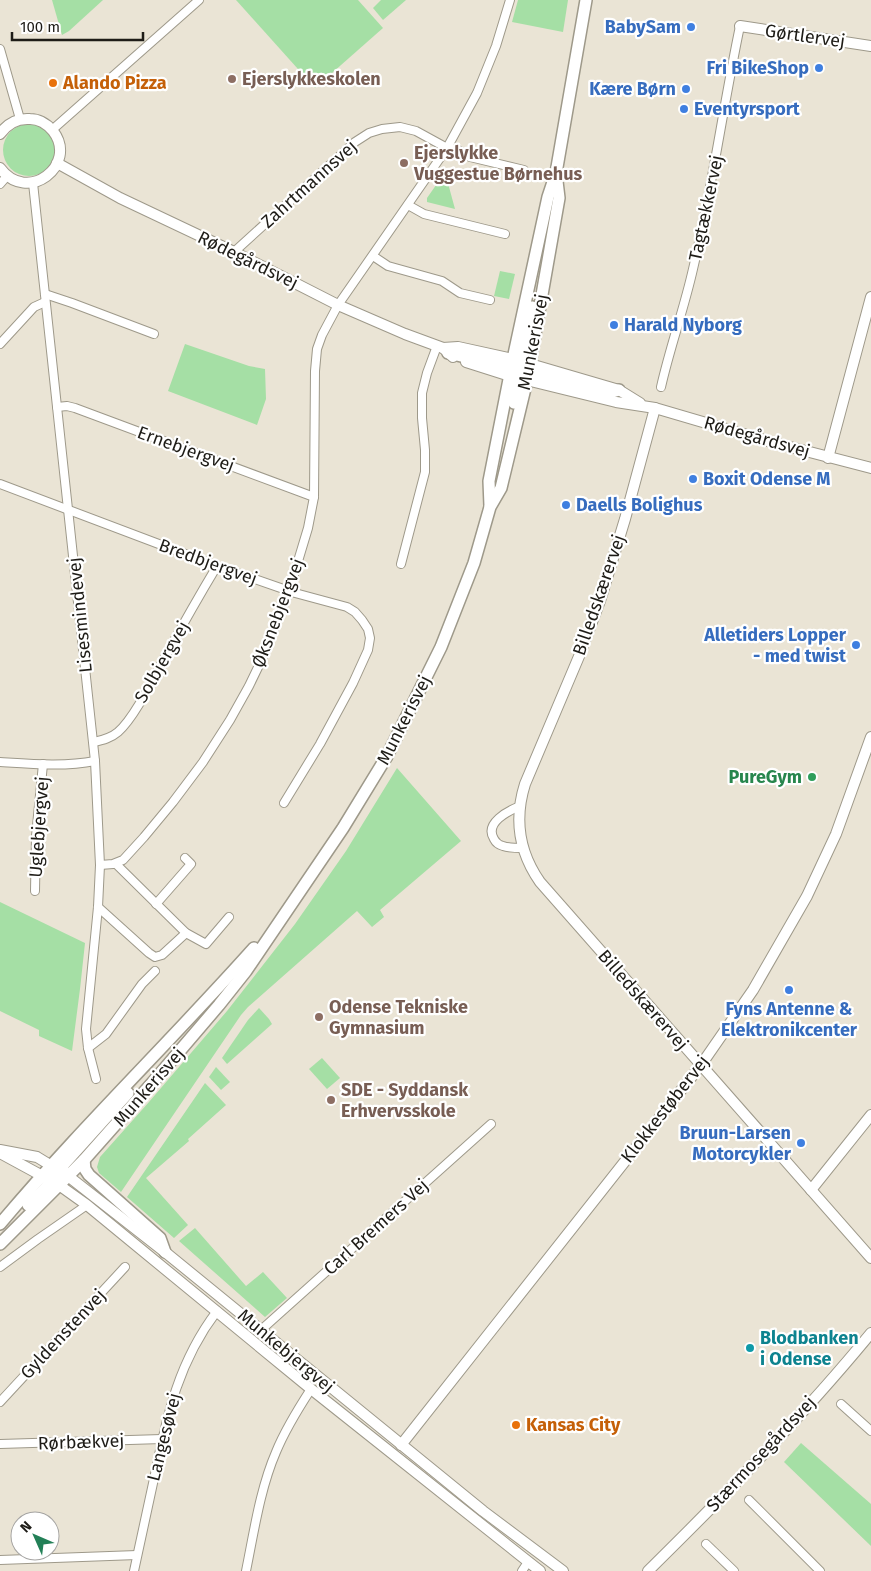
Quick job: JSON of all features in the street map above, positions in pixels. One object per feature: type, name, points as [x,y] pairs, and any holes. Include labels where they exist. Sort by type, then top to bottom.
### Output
[{"type":"main road","name":"Munkerisvej","points":[[60,1170],[84,1160],[154,1081],[246,971],[343,828],[387,756],[441,647],[474,563],[490,507],[501,488],[507,465],[536,252],[548,198],[556,173],[586,0]]},
{"type":"main road","name":"Munkerisvej","points":[[490,507],[489,481],[520,370],[559,198],[556,173]]},
{"type":"main road","points":[[443,349],[610,393],[619,390]]},
{"type":"main road","name":"Munkerisvej","points":[[0,1224],[60,1170],[135,1085],[145,1064],[211,996],[282,917]]},
{"type":"main road","points":[[84,1160],[85,1169],[89,1175],[160,1238],[165,1252]]},
{"type":"main road","points":[[50,1180],[60,1170]]},
{"type":"main road","name":"Munkerisvej","points":[[2,1242],[50,1180]]},
{"type":"street","points":[[52,130],[197,0]]},
{"type":"street","name":"Øksnebjergvej","points":[[116,864],[128,855],[159,820],[188,782],[222,733],[264,655],[289,591],[308,528],[314,497],[315,371],[322,335],[338,305],[447,148],[480,86],[496,46],[510,0]]},
{"type":"street","name":"Gørtlervej","points":[[740,26],[871,46]]},
{"type":"street","name":"Tagtækkervej","points":[[660,387],[700,237],[740,26]]},
{"type":"street","points":[[0,49],[20,119]]},
{"type":"street","points":[[0,134],[9,124],[20,119],[40,121],[52,130],[57,137],[60,154],[57,163],[48,176],[33,183],[20,182],[7,176],[0,168]]},
{"type":"street","name":"Zahrtmannsvej","points":[[234,252],[355,142],[370,133],[382,129],[400,127],[416,131],[447,148],[458,150],[470,157],[524,170]]},
{"type":"street","name":"Rødegårdsvej","points":[[57,163],[120,198],[234,252],[338,305],[443,349]]},
{"type":"street","points":[[0,184],[7,176]]},
{"type":"street","name":"Lisesmindevej","points":[[33,183],[96,761],[100,865],[98,907],[86,1029],[88,1048],[96,1079]]},
{"type":"street","points":[[408,205],[424,214],[505,234]]},
{"type":"street","points":[[373,256],[388,266],[442,281],[460,293],[490,300]]},
{"type":"street","points":[[828,458],[871,297]]},
{"type":"street","points":[[0,344],[27,313],[45,298],[72,303],[154,334]]},
{"type":"street","points":[[401,564],[423,482],[425,450],[422,392],[427,373],[443,349]]},
{"type":"street","name":"Rødegårdsvej","points":[[520,370],[616,402],[644,405],[828,458],[871,468]]},
{"type":"street","name":"Rødegårdsvej","points":[[619,390],[644,405]]},
{"type":"street","name":"Ernebjergvej","points":[[57,407],[68,406],[75,408],[314,497]]},
{"type":"street","name":"Billedskærervej","points":[[655,408],[625,519],[600,601],[525,784],[520,806],[519,826],[523,848],[533,872],[540,882],[871,1258]]},
{"type":"street","name":"Bredbjergvej","points":[[0,484],[217,566],[289,591],[347,607],[355,612],[368,629],[370,638],[368,650],[353,683],[320,744],[284,802]]},
{"type":"street","name":"Solbjergvej","points":[[94,742],[109,739],[126,724],[217,566]]},
{"type":"street","name":"Klokkestøbervej","points":[[401,1445],[701,1065],[753,990],[807,896],[840,827],[871,737]]},
{"type":"street","name":"Uglebjergvej","points":[[0,761],[43,764],[96,761]]},
{"type":"street","name":"Uglebjergvej","points":[[35,891],[36,836],[43,764]]},
{"type":"street","points":[[520,806],[501,816],[495,822],[491,832],[498,844],[523,848]]},
{"type":"street","points":[[156,904],[190,864],[185,858]]},
{"type":"street","points":[[100,865],[116,864],[186,933],[206,944],[229,917]]},
{"type":"street","points":[[98,907],[155,957],[162,955],[186,933]]},
{"type":"street","points":[[88,1048],[106,1034],[142,984],[155,971]]},
{"type":"street","points":[[811,1190],[871,1115]]},
{"type":"street","name":"Carl Bremers Vej","points":[[260,1330],[491,1124]]},
{"type":"street","name":"Munkebjergvej","points":[[0,1151],[36,1157],[60,1170],[165,1252],[401,1445],[563,1571]]},
{"type":"street","name":"Munkebjergvej","points":[[0,1151],[88,1205],[311,1389],[540,1571]]},
{"type":"street","points":[[0,1267],[88,1205]]},
{"type":"street","name":"Gyldenstenvej","points":[[0,1402],[125,1267]]},
{"type":"street","name":"Langesøvej","points":[[134,1571],[171,1403],[181,1372],[193,1348],[217,1311]]},
{"type":"street","name":"Stærmosegårdsvej","points":[[648,1571],[731,1488],[827,1384],[871,1333]]},
{"type":"street","points":[[246,1571],[265,1484],[275,1454],[284,1433],[311,1389]]},
{"type":"street","points":[[841,1404],[871,1431]]},
{"type":"street","name":"Rørbækvej","points":[[0,1444],[162,1439]]},
{"type":"street","points":[[749,1500],[820,1571]]},
{"type":"street","points":[[706,1544],[734,1571]]},
{"type":"street","points":[[0,1560],[137,1555]]},
{"type":"street","points":[[522,1571],[528,1562]]},
{"type":"green space","points":[[52,0],[103,0],[69,31],[62,35]]},
{"type":"green space","points":[[236,0],[358,0],[383,28],[315,88]]},
{"type":"green space","points":[[381,0],[406,0],[383,20],[373,8]]},
{"type":"green space","points":[[518,0],[568,0],[563,32],[512,22]]},
{"type":"green space","points":[[29,124],[43,128],[51,136],[55,150],[51,164],[43,172],[29,176],[15,172],[7,164],[3,150],[7,136],[15,128]]},
{"type":"green space","points":[[441,178],[450,183],[449,187],[455,209],[427,202],[427,198]]},
{"type":"green space","points":[[500,271],[515,274],[509,299],[494,296]]},
{"type":"green space","points":[[185,344],[249,366],[265,369],[266,399],[257,425],[168,391]]},
{"type":"green space","points":[[397,768],[461,841],[380,910],[384,917],[372,927],[357,911],[248,1007],[121,1192],[99,1173],[97,1167],[100,1157],[227,1011],[295,924],[346,851]]},
{"type":"green space","points":[[0,902],[85,943],[72,1051],[39,1036],[39,1030],[0,1011]]},
{"type":"green space","points":[[259,1008],[272,1024],[227,1064],[222,1058],[248,1020]]},
{"type":"green space","points":[[322,1058],[340,1078],[327,1089],[309,1069]]},
{"type":"green space","points":[[216,1067],[230,1082],[221,1090],[209,1077]]},
{"type":"green space","points":[[205,1083],[226,1105],[188,1139],[189,1141],[146,1178],[188,1225],[174,1238],[127,1197]]},
{"type":"green space","points":[[195,1228],[246,1286],[263,1272],[287,1298],[265,1317],[179,1241]]},
{"type":"green space","points":[[801,1443],[871,1504],[871,1546],[784,1462]]},
{"type":"place","name":"BabySam","points":[[691,27]]},
{"type":"place","name":"Fri BikeShop","points":[[819,68]]},
{"type":"place","name":"Ejerslykkeskolen","points":[[232,79]]},
{"type":"place","name":"Alando Pizza","points":[[53,83]]},
{"type":"place","name":"Kære Børn","points":[[686,89]]},
{"type":"place","name":"Eventyrsport","points":[[684,109]]},
{"type":"place","name":"Ejerslykke Vuggestue Børnehus","points":[[404,163]]},
{"type":"place","name":"Harald Nyborg","points":[[614,325]]},
{"type":"place","name":"Boxit Odense M","points":[[693,479]]},
{"type":"place","name":"Daells Bolighus","points":[[566,505]]},
{"type":"place","name":"Alletiders Lopper - med twist","points":[[856,645]]},
{"type":"place","name":"PureGym","points":[[812,777]]},
{"type":"place","name":"Fyns Antenne & Elektronikcenter","points":[[789,990]]},
{"type":"place","name":"Odense Tekniske Gymnasium","points":[[319,1017]]},
{"type":"place","name":"SDE - Syddansk Erhvervsskole","points":[[331,1100]]},
{"type":"place","name":"Bruun-Larsen Motorcykler","points":[[801,1143]]},
{"type":"place","name":"Blodbanken i Odense","points":[[750,1348]]},
{"type":"place","name":"Kansas City","points":[[516,1425]]}]
